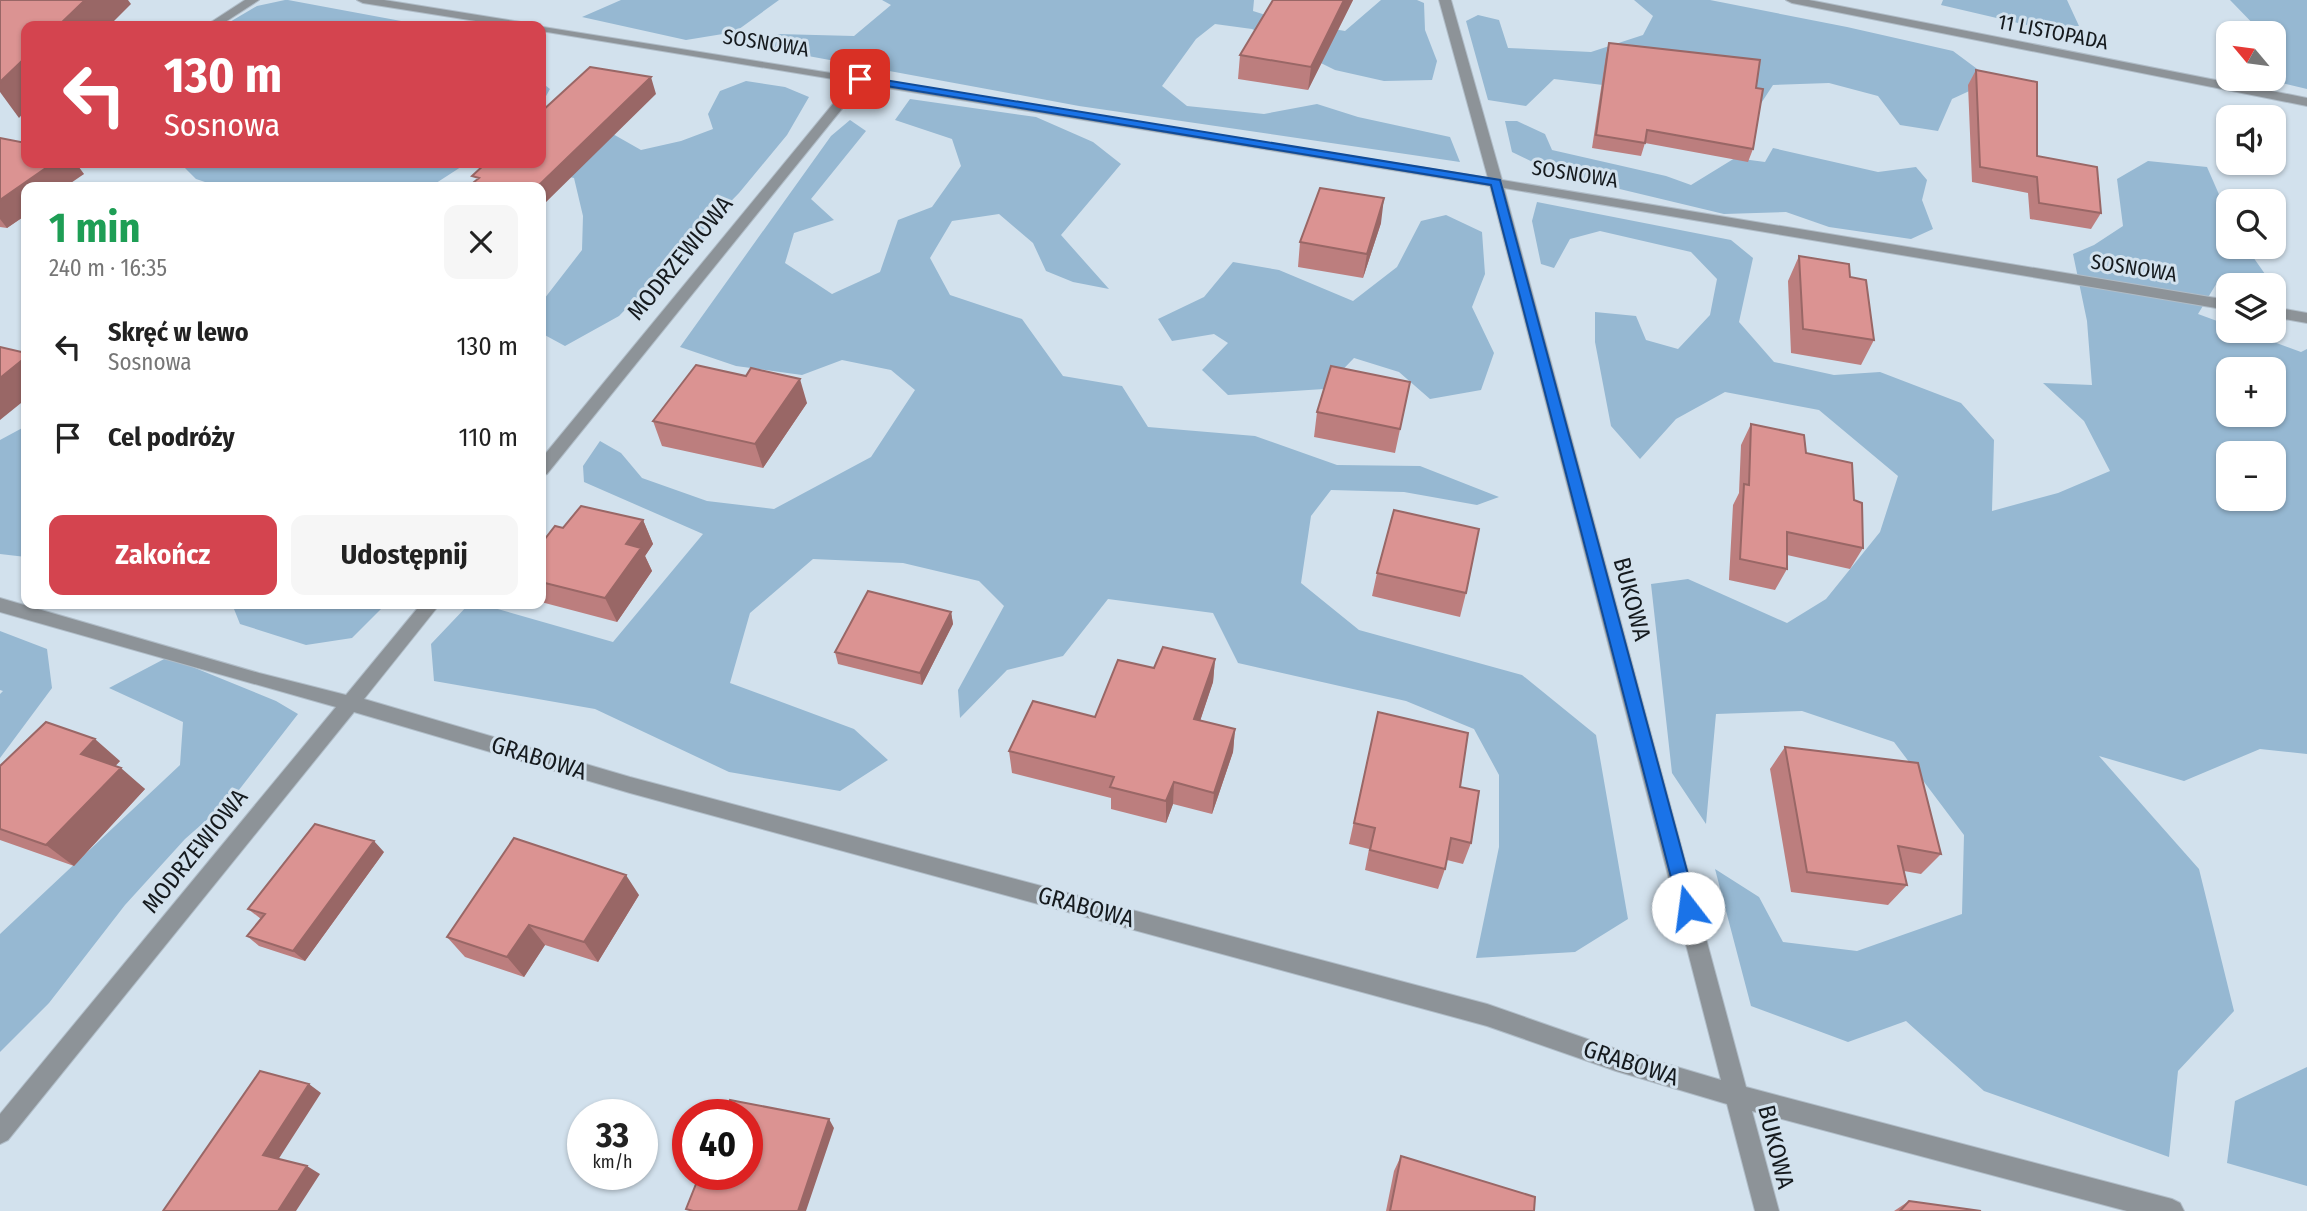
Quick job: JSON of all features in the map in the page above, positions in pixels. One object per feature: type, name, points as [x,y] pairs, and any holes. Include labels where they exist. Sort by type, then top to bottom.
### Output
[{"type":"street","points":[[219,21],[253,0]]},
{"type":"street","points":[[363,0],[495,21]]},
{"type":"street","name":"BUKOWA","points":[[1445,0],[1496,183],[1767,1211]]},
{"type":"street","name":"11 LISTOPADA","points":[[1792,0],[2307,102]]},
{"type":"street","name":"SOSNOWA","points":[[546,29],[2216,302]]},
{"type":"street","name":"MODRZEWIOWA","points":[[546,464],[860,79]]},
{"type":"street","points":[[2286,314],[2307,318]]},
{"type":"street","name":"GRABOWA","points":[[0,605],[350,705],[401,717],[630,785],[1487,1015],[1616,1060],[1738,1096],[2172,1211]]},
{"type":"street","name":"MODRZEWIOWA","points":[[0,1132],[427,609]]},
{"type":"shaded area","points":[[288,0],[401,21],[232,21],[257,6]]},
{"type":"shaded area","points":[[621,0],[779,0],[735,32],[686,40],[582,17]]},
{"type":"shaded area","points":[[882,0],[1254,0],[1253,11],[1282,20],[1345,31],[1381,0],[1417,0],[1424,3],[1425,30],[1437,61],[1432,80],[1384,81],[1335,70],[1252,29],[1215,24],[1196,39],[1162,86],[1187,106],[1264,114],[1317,104],[1358,117],[1450,137],[1460,162],[1079,106],[754,46],[777,34],[854,36],[891,5]]},
{"type":"shaded area","points":[[1634,0],[1710,0],[1847,27],[1953,51],[1988,77],[1978,87],[1952,99],[1938,131],[1900,125],[1878,96],[1829,83],[1773,85],[1758,108],[1754,146],[1734,146],[1603,85],[1554,79],[1526,106],[1488,100],[1466,21],[1478,15],[1499,20],[1508,48],[1591,52],[1643,35],[1653,16]]},
{"type":"shaded area","points":[[1943,0],[2067,0],[2079,26],[2031,26],[1941,5]]},
{"type":"shaded area","points":[[2230,0],[2307,0],[2307,89],[2286,84],[2286,21],[2250,21]]},
{"type":"shaded area","points":[[746,81],[785,87],[809,97],[787,135],[739,193],[619,316],[565,346],[546,336],[546,297],[582,250],[583,216],[574,178],[533,168],[546,168],[546,110],[551,116],[604,129],[641,150],[681,141],[713,129],[708,114],[720,91]]},
{"type":"shaded area","points":[[910,99],[1036,117],[1093,142],[1121,164],[1061,235],[1109,289],[1073,282],[1046,271],[1033,243],[999,214],[952,221],[930,258],[950,295],[1022,319],[1063,376],[1122,386],[1148,427],[1255,436],[1337,465],[1420,466],[1499,497],[1477,505],[1404,492],[1331,490],[1311,516],[1301,583],[1359,630],[1522,675],[1596,735],[1628,919],[1575,952],[1476,958],[1499,847],[1499,775],[1474,729],[1406,701],[1238,663],[1213,613],[1108,599],[1063,656],[1007,670],[960,718],[958,690],[1004,606],[979,581],[903,563],[813,559],[750,613],[730,683],[854,729],[888,760],[840,791],[729,772],[595,709],[434,681],[431,644],[464,609],[498,609],[613,642],[703,534],[584,482],[583,466],[600,441],[621,453],[642,478],[707,501],[774,509],[871,457],[915,390],[891,370],[842,360],[802,375],[736,366],[680,347],[831,136],[850,120],[866,131],[811,199],[834,220],[794,233],[785,263],[832,294],[880,272],[898,220],[932,207],[961,166],[952,139],[895,120]]},
{"type":"shaded area","points":[[1505,121],[1517,121],[1545,134],[1552,150],[1666,176],[1691,185],[1735,158],[1765,162],[1773,148],[1878,172],[1916,167],[1927,180],[1922,200],[1933,229],[1911,239],[1829,227],[1786,212],[1724,214],[1557,174],[1512,152]]},
{"type":"shaded area","points":[[2148,161],[2207,167],[2217,189],[2216,259],[2254,259],[2264,273],[2216,273],[2216,284],[2198,314],[2216,321],[2216,343],[2277,343],[2301,352],[2307,349],[2307,754],[2260,749],[2184,781],[2099,756],[2199,869],[2234,1011],[2178,1071],[2169,1157],[1984,1091],[1906,1021],[1848,1042],[1751,1006],[1715,869],[1759,897],[1783,942],[1857,951],[1962,914],[1964,835],[1894,742],[1802,711],[1716,714],[1706,824],[1672,773],[1651,584],[1688,579],[1787,623],[1826,599],[1880,532],[1898,476],[1819,410],[1725,392],[1676,419],[1640,459],[1611,426],[1595,342],[1595,312],[1636,316],[1646,340],[1678,349],[1710,315],[1717,279],[1691,252],[1600,231],[1570,239],[1554,268],[1541,264],[1532,221],[1537,202],[1731,240],[1753,258],[1739,322],[1774,362],[1834,375],[1880,372],[1961,403],[1994,440],[1992,511],[2058,493],[2110,471],[2084,421],[2043,383],[2092,385],[2087,321],[2073,254],[2094,245],[2123,226],[2117,179]]},
{"type":"shaded area","points":[[185,168],[459,168],[438,182],[205,182],[196,179]]},
{"type":"shaded area","points":[[1446,215],[1482,232],[1485,274],[1472,307],[1494,353],[1481,390],[1430,399],[1399,372],[1354,358],[1324,389],[1228,395],[1202,370],[1228,343],[1214,334],[1172,341],[1158,319],[1204,297],[1233,262],[1279,270],[1353,301],[1397,267],[1421,221]]},
{"type":"shaded area","points":[[21,429],[21,556],[0,554],[0,440]]},
{"type":"shaded area","points":[[234,609],[381,609],[352,638],[306,645],[240,624]]},
{"type":"shaded area","points":[[0,631],[47,649],[52,688],[0,758],[0,694],[3,691],[0,690]]},
{"type":"shaded area","points":[[168,657],[276,701],[298,714],[235,795],[185,839],[125,905],[49,1003],[0,1052],[0,934],[180,765],[183,722],[109,688]]},
{"type":"shaded area","points":[[2307,1067],[2307,1186],[2227,1163],[2235,1101]]},
{"type":"building","points":[[0,0],[85,0],[63,21],[21,21],[21,62],[0,82]]},
{"type":"building","points":[[1273,0],[1344,0],[1311,67],[1240,55]]},
{"type":"building","points":[[1609,43],[1760,60],[1756,88],[1763,89],[1753,149],[1647,130],[1645,143],[1596,135]]},
{"type":"building","points":[[590,67],[651,77],[542,182],[474,182],[479,178],[472,176],[481,168],[546,168],[546,107]]},
{"type":"building","points":[[1976,70],[2037,82],[2037,156],[2097,167],[2101,213],[2039,203],[2037,177],[1980,167]]},
{"type":"building","points":[[0,138],[21,142],[21,168],[46,168],[26,182],[21,182],[21,185],[0,200]]},
{"type":"building","points":[[1320,188],[1384,198],[1367,254],[1300,242]]},
{"type":"building","points":[[1799,256],[1849,264],[1850,277],[1866,280],[1874,340],[1803,329]]},
{"type":"building","points":[[0,347],[21,352],[21,361],[0,378]]},
{"type":"building","points":[[696,365],[746,376],[751,368],[800,379],[755,444],[653,421]]},
{"type":"building","points":[[1331,366],[1410,382],[1400,429],[1317,412]]},
{"type":"building","points":[[1751,424],[1804,435],[1806,453],[1852,463],[1854,500],[1862,503],[1863,548],[1787,532],[1787,569],[1740,559],[1744,484],[1749,485]]},
{"type":"building","points":[[581,506],[643,520],[626,544],[641,548],[605,598],[546,583],[546,538],[555,526],[563,528]]},
{"type":"building","points":[[1394,510],[1479,529],[1466,593],[1377,573]]},
{"type":"building","points":[[868,591],[951,612],[920,673],[835,652]]},
{"type":"building","points":[[1163,647],[1215,659],[1194,719],[1235,729],[1214,793],[1174,782],[1166,801],[1110,787],[1114,777],[1009,751],[1033,701],[1095,717],[1118,660],[1154,668]]},
{"type":"building","points":[[1378,712],[1468,733],[1460,787],[1479,791],[1471,843],[1451,838],[1445,869],[1370,850],[1375,828],[1354,823]]},
{"type":"building","points":[[46,722],[95,739],[81,754],[121,768],[46,845],[0,829],[0,766]]},
{"type":"building","points":[[1785,747],[1918,763],[1941,854],[1898,846],[1907,885],[1807,872]]},
{"type":"building","points":[[315,824],[374,841],[293,951],[247,936],[265,914],[248,909]]},
{"type":"building","points":[[514,838],[626,875],[584,942],[529,925],[507,957],[447,937]]},
{"type":"building","points":[[260,1071],[309,1084],[263,1155],[307,1166],[278,1211],[163,1211]]},
{"type":"building","points":[[763,1106],[829,1119],[798,1211],[686,1209],[694,1190],[763,1190]]},
{"type":"building","points":[[1401,1156],[1535,1197],[1534,1211],[1390,1211]]},
{"type":"building","points":[[1909,1201],[1981,1211],[1900,1211]]},
{"type":"route","points":[[860,79],[1496,183],[1688,908]]}]
